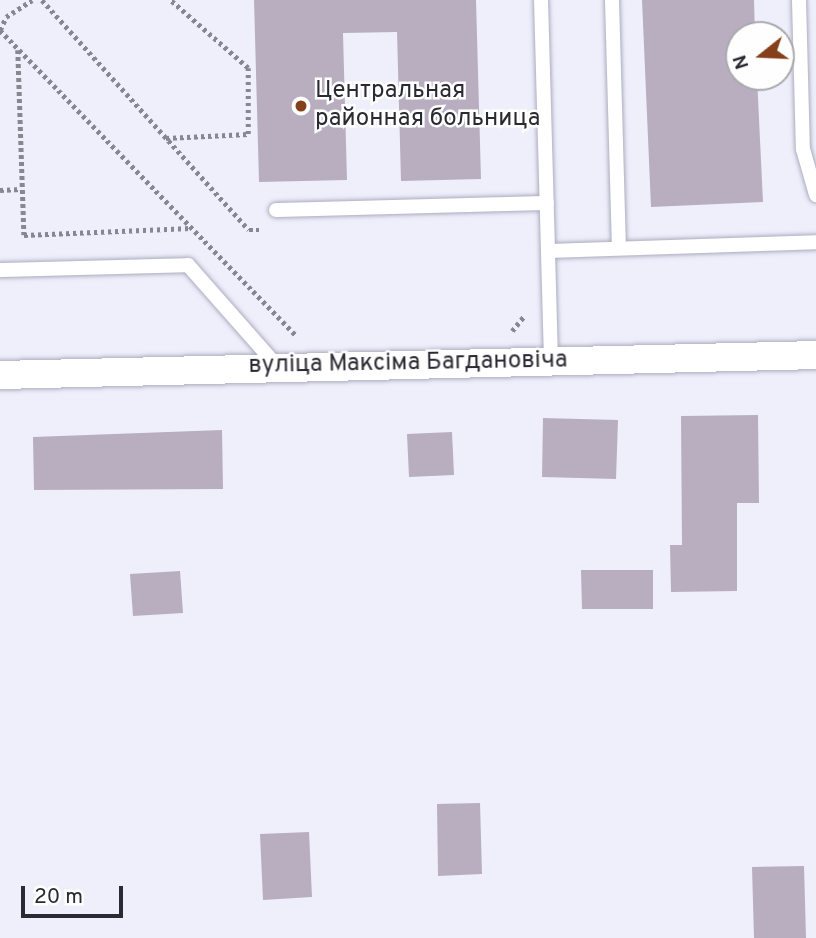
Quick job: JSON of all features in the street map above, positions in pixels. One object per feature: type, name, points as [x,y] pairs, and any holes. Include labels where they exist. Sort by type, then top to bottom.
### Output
[{"type":"street","name":"вуліца Максіма Багдановіча","points":[[0,375],[816,355]]},
{"type":"lane","points":[[541,0],[551,360]]},
{"type":"lane","points":[[612,0],[620,248]]},
{"type":"lane","points":[[799,0],[803,149],[816,195]]},
{"type":"lane","points":[[276,210],[547,203]]},
{"type":"lane","points":[[548,251],[816,242]]},
{"type":"lane","points":[[0,270],[188,265],[279,367]]},
{"type":"path","points":[[0,30],[6,17],[32,0]]},
{"type":"path","points":[[166,138],[248,134],[248,68],[170,0]]},
{"type":"path","points":[[18,49],[24,235],[192,228]]},
{"type":"path","points":[[0,190],[21,189]]},
{"type":"building","name":"Центральная районная больница","points":[[254,0],[476,0],[481,179],[401,181],[397,32],[343,33],[347,180],[259,182]]},
{"type":"building","points":[[642,0],[754,0],[755,21],[725,21],[725,91],[758,91],[763,202],[651,207]]},
{"type":"building","points":[[758,415],[759,503],[737,503],[737,591],[671,592],[670,545],[682,545],[681,416]]},
{"type":"building","points":[[543,418],[618,420],[616,479],[542,477]]},
{"type":"building","points":[[222,430],[223,489],[34,490],[33,437]]},
{"type":"building","points":[[452,432],[454,475],[409,477],[407,434]]},
{"type":"building","points":[[581,570],[653,570],[653,609],[582,609]]},
{"type":"building","points":[[180,571],[183,613],[133,616],[130,574]]},
{"type":"building","points":[[480,803],[482,874],[438,876],[437,804]]},
{"type":"building","points":[[309,832],[312,897],[263,900],[260,834]]},
{"type":"building","points":[[804,866],[806,938],[754,938],[752,867]]},
{"type":"place","name":"Центральная районная больница","points":[[301,106]]}]
